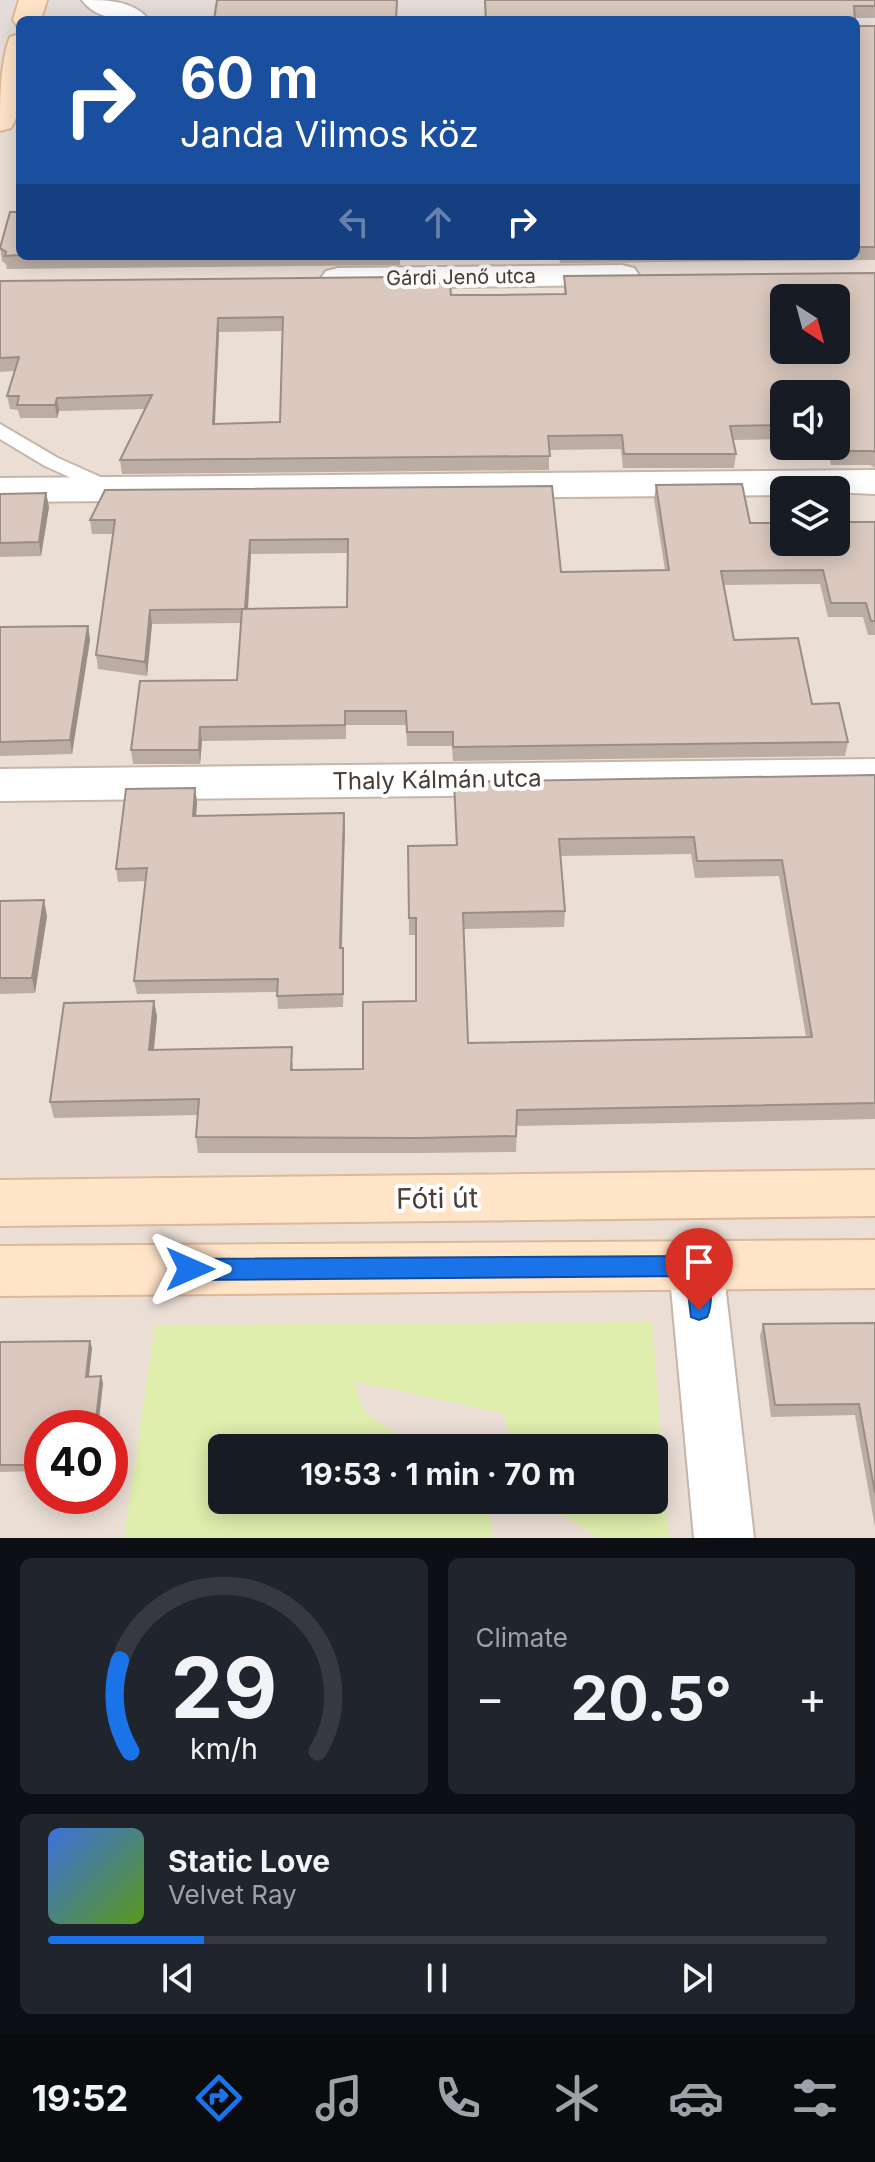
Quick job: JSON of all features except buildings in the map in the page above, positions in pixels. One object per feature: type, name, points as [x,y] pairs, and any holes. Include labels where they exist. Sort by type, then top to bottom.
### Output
[{"type":"street","points":[[96,0],[127,16]]},
{"type":"street","points":[[0,122],[16,59]]},
{"type":"street","name":"Gárdi Jenő utca","points":[[302,279],[652,275]]},
{"type":"street","points":[[0,490],[875,482]]},
{"type":"street","name":"Thaly Kálmán utca","points":[[0,785],[875,775]]},
{"type":"street","name":"Fóti út","points":[[0,1203],[875,1193]]},
{"type":"street","points":[[0,1271],[875,1264]]},
{"type":"street","points":[[696,1266],[724,1538]]},
{"type":"lane","points":[[0,430],[66,472],[111,488]]},
{"type":"shaded area","points":[[0,0],[875,0],[875,23],[860,23],[860,16],[16,16],[16,37],[0,104]]},
{"type":"shaded area","points":[[860,23],[875,23],[875,1538],[0,1538],[0,104],[16,43],[16,260],[860,260]]},
{"type":"green space","points":[[652,1322],[661,1434],[509,1434],[502,1413],[353,1381],[365,1413],[397,1434],[208,1434],[208,1514],[489,1514],[492,1538],[124,1538],[155,1325]]},
{"type":"green space","points":[[560,1514],[667,1514],[669,1538],[599,1538]]},
{"type":"route","points":[[190,1269],[696,1266],[699,1310]]}]
